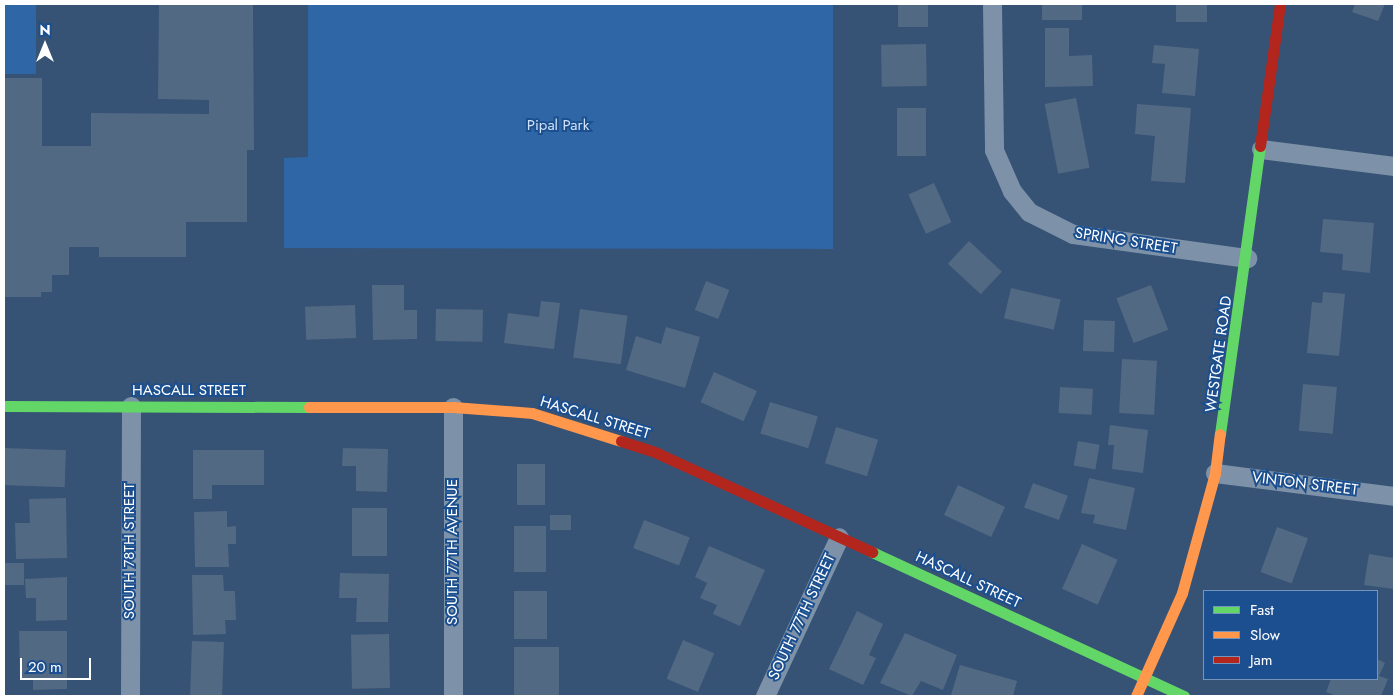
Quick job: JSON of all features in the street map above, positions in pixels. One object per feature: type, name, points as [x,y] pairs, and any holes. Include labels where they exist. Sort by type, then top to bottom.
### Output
[{"type":"street","name":"SPRING STREET","points":[[992,4],[994,150],[1016,197],[1052,227],[1072,234],[1247,258]]},
{"type":"street","name":"WESTGATE ROAD","points":[[1136,696],[1182,592],[1215,473],[1247,258],[1280,4]]},
{"type":"street","points":[[1262,149],[1394,166]]},
{"type":"street","name":"HASCALL STREET","points":[[4,406],[453,407],[532,414],[610,435],[838,537],[1184,696]]},
{"type":"street","name":"SOUTH 78TH STREET","points":[[130,406],[130,696]]},
{"type":"street","name":"SOUTH 77TH AVENUE","points":[[453,407],[453,696]]},
{"type":"street","name":"VINTON STREET","points":[[1215,473],[1394,496]]},
{"type":"street","name":"SOUTH 77TH STREET","points":[[766,696],[838,537]]},
{"type":"green space","points":[[4,4],[36,4],[36,74],[4,74]]},
{"type":"green space","name":"Pipal Park","points":[[308,4],[833,4],[833,249],[284,248],[284,158],[308,157]]},
{"type":"building","points":[[159,4],[253,4],[254,150],[247,150],[247,222],[186,222],[186,257],[99,257],[99,247],[69,247],[69,275],[52,275],[52,292],[41,292],[41,297],[4,297],[4,78],[42,78],[42,146],[91,146],[91,113],[209,114],[209,100],[158,99]]},
{"type":"building","points":[[898,4],[928,4],[928,27],[898,27]]},
{"type":"building","points":[[1042,4],[1082,4],[1082,20],[1042,20]]},
{"type":"building","points":[[1176,4],[1207,4],[1207,22],[1176,22]]},
{"type":"building","points":[[1355,4],[1385,4],[1378,21],[1352,12]]},
{"type":"building","points":[[1045,28],[1069,28],[1069,56],[1092,55],[1093,86],[1045,87]]},
{"type":"building","points":[[926,44],[927,86],[882,87],[881,45]]},
{"type":"building","points":[[1154,45],[1199,49],[1195,96],[1162,93],[1165,64],[1152,63]]},
{"type":"building","points":[[1076,98],[1090,168],[1058,174],[1045,104]]},
{"type":"building","points":[[1137,104],[1191,108],[1185,183],[1151,181],[1155,136],[1135,134]]},
{"type":"building","points":[[897,108],[926,108],[926,156],[897,156]]},
{"type":"building","points":[[934,183],[951,222],[926,234],[908,194]]},
{"type":"building","points":[[1323,219],[1374,223],[1370,273],[1342,270],[1343,254],[1320,252]]},
{"type":"building","points":[[969,241],[1002,272],[981,294],[948,264]]},
{"type":"building","points":[[706,281],[729,290],[718,319],[695,310]]},
{"type":"building","points":[[372,285],[404,285],[404,310],[417,310],[417,339],[373,340]]},
{"type":"building","points":[[1151,285],[1168,330],[1134,343],[1116,298]]},
{"type":"building","points":[[1011,288],[1061,299],[1054,330],[1004,318]]},
{"type":"building","points":[[1323,292],[1345,294],[1339,356],[1307,353],[1312,302],[1322,303]]},
{"type":"building","points":[[541,301],[560,303],[554,349],[504,343],[508,313],[539,317]]},
{"type":"building","points":[[355,305],[356,338],[306,340],[305,307]]},
{"type":"building","points":[[436,309],[483,310],[482,342],[435,341]]},
{"type":"building","points":[[580,309],[628,316],[621,364],[573,358]]},
{"type":"building","points":[[1084,320],[1115,321],[1114,352],[1083,351]]},
{"type":"building","points":[[666,327],[700,337],[685,388],[626,370],[636,336],[661,344]]},
{"type":"building","points":[[1122,359],[1157,361],[1154,415],[1119,413]]},
{"type":"building","points":[[714,372],[757,391],[744,421],[701,402]]},
{"type":"building","points":[[1303,384],[1337,387],[1333,434],[1299,431]]},
{"type":"building","points":[[1060,387],[1093,389],[1092,415],[1059,413]]},
{"type":"building","points":[[770,402],[818,417],[808,448],[760,434]]},
{"type":"building","points":[[1110,425],[1148,430],[1143,473],[1112,469],[1114,445],[1108,445]]},
{"type":"building","points":[[836,427],[878,440],[867,476],[825,463]]},
{"type":"building","points":[[1078,441],[1100,445],[1095,469],[1074,466]]},
{"type":"building","points":[[4,448],[66,450],[65,487],[4,485]]},
{"type":"building","points":[[343,448],[388,449],[387,492],[356,491],[356,466],[342,466]]},
{"type":"building","points":[[193,450],[264,450],[264,485],[212,485],[212,499],[193,499]]},
{"type":"building","points":[[517,464],[545,464],[545,505],[517,505]]},
{"type":"building","points":[[1089,478],[1135,488],[1126,530],[1093,523],[1095,515],[1081,513]]},
{"type":"building","points":[[1033,483],[1068,496],[1059,520],[1024,507]]},
{"type":"building","points":[[958,485],[1005,507],[991,537],[944,515]]},
{"type":"building","points":[[66,498],[67,558],[16,559],[15,523],[30,523],[29,499]]},
{"type":"building","points":[[352,508],[387,508],[387,556],[352,556]]},
{"type":"building","points":[[227,511],[227,527],[236,526],[236,544],[228,544],[229,567],[195,567],[194,512]]},
{"type":"building","points":[[550,515],[571,515],[571,530],[550,530]]},
{"type":"building","points":[[644,520],[690,538],[679,566],[633,548]]},
{"type":"building","points":[[514,526],[546,526],[546,572],[514,572]]},
{"type":"building","points":[[1277,527],[1308,538],[1292,583],[1261,572]]},
{"type":"building","points":[[1082,544],[1118,560],[1098,605],[1062,589]]},
{"type":"building","points":[[709,546],[765,570],[740,626],[713,614],[717,605],[700,598],[707,583],[695,577]]},
{"type":"building","points":[[1369,554],[1394,558],[1394,589],[1364,585]]},
{"type":"building","points":[[4,563],[24,563],[24,585],[4,585]]},
{"type":"building","points":[[340,573],[389,574],[388,622],[356,622],[357,598],[339,598]]},
{"type":"building","points":[[192,575],[223,575],[224,591],[235,591],[236,620],[225,620],[226,634],[193,635]]},
{"type":"building","points":[[67,577],[67,620],[36,621],[36,598],[26,598],[25,579]]},
{"type":"building","points":[[514,591],[547,591],[547,639],[514,639]]},
{"type":"building","points":[[857,611],[883,624],[869,655],[876,658],[863,685],[829,669]]},
{"type":"building","points":[[19,631],[67,631],[67,689],[33,690],[33,678],[20,678]]},
{"type":"building","points":[[905,633],[957,655],[943,690],[921,681],[912,696],[880,683]]},
{"type":"building","points":[[389,634],[390,688],[352,689],[351,635]]},
{"type":"building","points":[[683,640],[714,653],[698,692],[667,679]]},
{"type":"building","points":[[192,641],[224,642],[222,696],[190,696]]},
{"type":"building","points":[[514,647],[559,647],[559,696],[514,696]]},
{"type":"building","points":[[1378,660],[1385,663],[1379,676],[1388,679],[1381,696],[1337,696],[1326,692],[1331,680],[1378,680]]},
{"type":"building","points":[[960,665],[1017,681],[1013,696],[951,695]]},
{"type":"traffic: fast","points":[[1220,434],[1260,146]]},
{"type":"traffic: fast","points":[[4,406],[309,407]]},
{"type":"traffic: fast","points":[[872,552],[1184,696]]},
{"type":"traffic: slow","points":[[309,407],[453,407],[532,413],[621,441]]},
{"type":"traffic: slow","points":[[1136,696],[1182,593],[1215,473],[1220,434]]},
{"type":"traffic: jam","points":[[1260,146],[1280,4]]},
{"type":"traffic: jam","points":[[621,441],[657,453],[872,552]]}]
